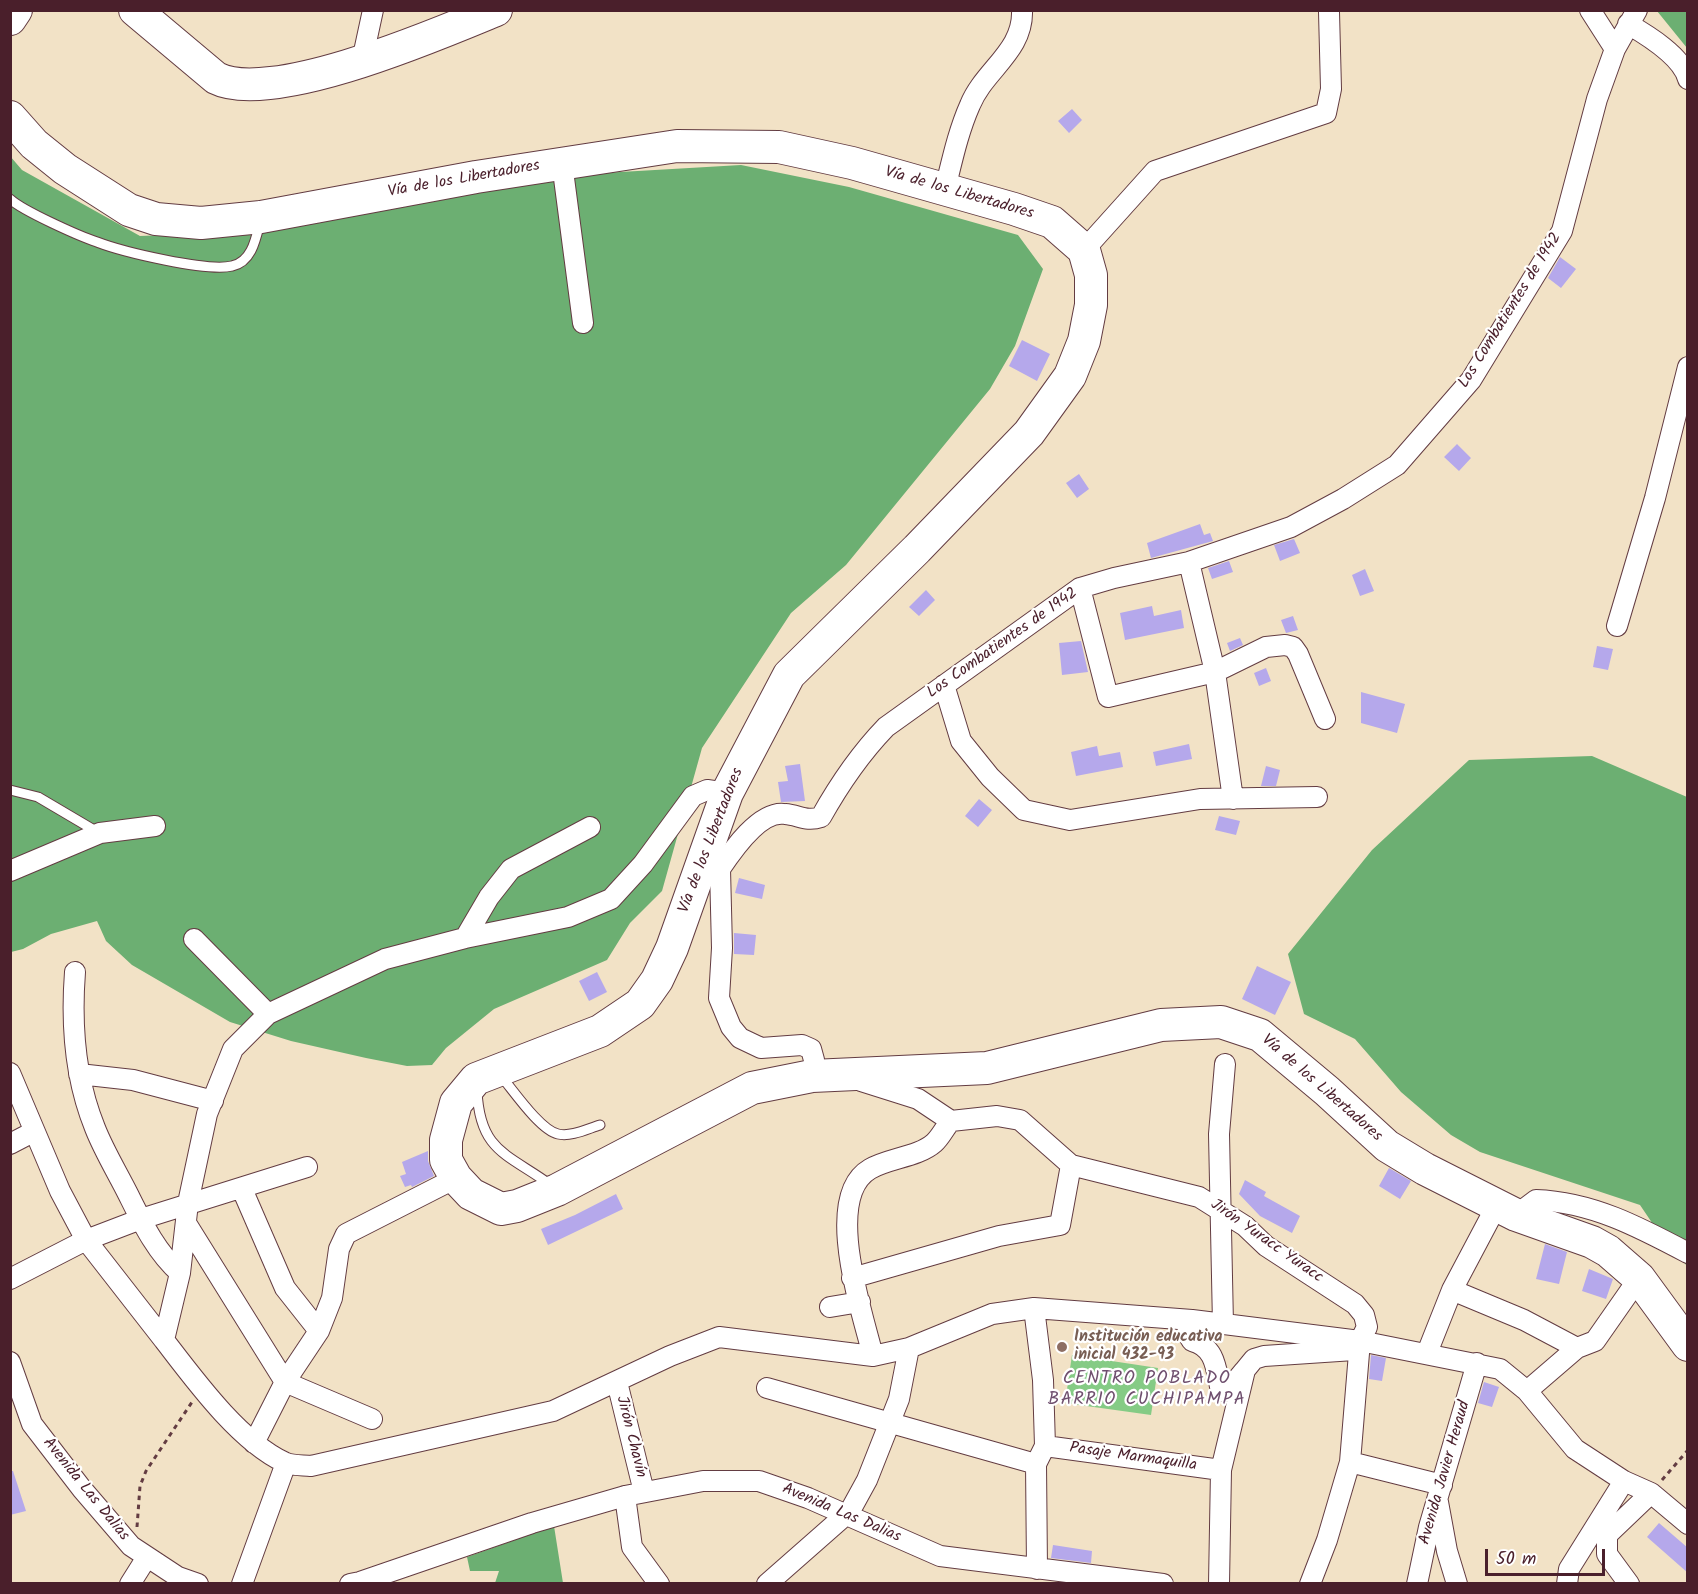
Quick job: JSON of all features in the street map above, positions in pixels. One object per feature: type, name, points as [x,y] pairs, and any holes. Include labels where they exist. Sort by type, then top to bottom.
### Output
[{"type":"highway","points":[[135,10],[216,78],[228,84],[252,86],[289,80],[362,61],[427,39],[496,10]]},
{"type":"highway","name":"Vía de los Libertadores","points":[[10,117],[34,144],[64,169],[129,210],[156,219],[201,223],[261,217],[562,163],[677,146],[779,147],[852,163],[1052,222],[1084,250],[1091,275],[1090,305],[1084,341],[1070,376],[1029,433],[917,549],[789,675],[727,793],[714,857],[657,980],[640,1004],[600,1031],[487,1075],[456,1103],[446,1140],[446,1161],[456,1178],[471,1194],[501,1209],[517,1206],[557,1190],[752,1088],[812,1076],[987,1068],[1161,1025],[1221,1022],[1260,1035],[1327,1090],[1388,1146],[1425,1169],[1507,1210],[1592,1242],[1608,1251],[1639,1278],[1688,1345]]},
{"type":"street","points":[[362,61],[373,10]]},
{"type":"street","points":[[945,189],[970,103],[985,79],[1014,47],[1020,34],[1022,10]]},
{"type":"street","points":[[1590,10],[1615,48]]},
{"type":"street","points":[[1084,250],[1155,171],[1326,113],[1331,89],[1329,12]]},
{"type":"street","points":[[1632,17],[1686,71],[1688,79]]},
{"type":"street","name":"Los Combatientes de 1942","points":[[714,857],[735,848],[768,815],[784,813],[810,821],[820,817],[861,752],[886,727],[1080,588],[1114,578],[1189,562],[1291,526],[1344,499],[1397,465],[1471,380],[1562,231],[1597,99],[1615,48],[1632,17]]},
{"type":"street","points":[[562,163],[583,323]]},
{"type":"street","points":[[1617,626],[1655,498],[1688,367]]},
{"type":"street","points":[[1189,562],[1215,672],[1233,799]]},
{"type":"street","points":[[1080,588],[1108,697],[1215,672],[1266,647],[1285,645],[1293,647],[1325,719]]},
{"type":"street","points":[[944,685],[961,741],[990,777],[1024,810],[1070,820],[1200,799],[1317,797]]},
{"type":"street","points":[[164,1340],[180,1273],[188,1203],[213,1101],[233,1049],[268,1014],[385,959],[465,938],[568,917],[611,899],[643,864],[693,796],[707,790],[727,793]]},
{"type":"street","points":[[10,871],[100,833],[155,826]]},
{"type":"street","points":[[465,938],[489,897],[511,869],[590,827]]},
{"type":"street","points":[[714,857],[722,948],[719,998],[724,1013],[740,1038],[761,1048],[802,1045],[811,1049],[814,1060],[812,1076]]},
{"type":"street","points":[[194,939],[268,1014]]},
{"type":"street","points":[[75,972],[72,1011],[79,1074],[95,1128],[141,1219],[165,1260],[180,1273]]},
{"type":"street","points":[[1223,1324],[1220,1134],[1225,1064]]},
{"type":"street","points":[[10,1072],[33,1132],[86,1240],[201,1388],[254,1443],[285,1463],[321,1464],[553,1411],[719,1337],[873,1356],[909,1348],[992,1314],[1034,1308],[1223,1324],[1358,1346],[1427,1353],[1478,1362],[1500,1369],[1527,1391],[1575,1449],[1624,1481],[1651,1493],[1688,1524]]},
{"type":"street","points":[[79,1074],[133,1080],[213,1101]]},
{"type":"street","points":[[844,1076],[918,1099],[951,1121],[934,1143],[869,1169],[854,1185],[848,1207],[852,1278],[873,1356]]},
{"type":"street","name":"Jirón Yuracc Yuracc","points":[[951,1121],[997,1116],[1020,1120],[1071,1165],[1199,1197],[1220,1208],[1266,1246],[1355,1304],[1364,1315],[1367,1327],[1358,1346]]},
{"type":"street","points":[[10,1144],[33,1132]]},
{"type":"street","points":[[852,1278],[999,1236],[1060,1226],[1071,1165]]},
{"type":"street","points":[[10,1279],[86,1240],[141,1219],[307,1167]]},
{"type":"street","points":[[254,1443],[285,1382],[319,1331],[332,1298],[339,1249],[346,1234],[456,1178]]},
{"type":"street","points":[[242,1189],[285,1288],[319,1331]]},
{"type":"street","points":[[1427,1353],[1452,1290],[1507,1210],[1536,1200],[1556,1201],[1635,1224],[1688,1253]]},
{"type":"street","points":[[186,1223],[285,1382],[372,1419]]},
{"type":"street","points":[[1527,1391],[1577,1348],[1595,1341],[1639,1278]]},
{"type":"street","points":[[1452,1290],[1524,1320],[1577,1348]]},
{"type":"street","points":[[830,1307],[860,1302]]},
{"type":"street","points":[[1034,1308],[1043,1380],[1045,1446],[1036,1464],[1037,1569]]},
{"type":"street","points":[[1192,1320],[1187,1333],[1192,1341],[1203,1344],[1212,1353],[1221,1391],[1230,1388],[1254,1359],[1358,1346]]},
{"type":"street","points":[[1310,1584],[1327,1540],[1350,1462],[1358,1346]]},
{"type":"street","points":[[767,1584],[845,1516],[867,1480],[899,1398],[909,1348]]},
{"type":"street","name":"Avenida Las Dalias","points":[[10,1362],[32,1424],[139,1552],[178,1576],[198,1584]]},
{"type":"street","name":"Avenida Javier Heraud","points":[[1417,1584],[1440,1492],[1478,1362]]},
{"type":"street","points":[[1219,1584],[1221,1470],[1245,1370]]},
{"type":"street","name":"Jirón Chavín","points":[[616,1382],[634,1494],[632,1547],[659,1584]]},
{"type":"street","points":[[767,1388],[1036,1464]]},
{"type":"street","name":"Pasaje Marmaquilla","points":[[1045,1446],[1221,1470]]},
{"type":"street","points":[[1350,1462],[1440,1492],[1447,1551],[1457,1584]]},
{"type":"street","points":[[242,1584],[285,1463]]},
{"type":"street","name":"Avenida Las Dalias","points":[[350,1584],[531,1523],[634,1494],[703,1481],[759,1481],[808,1498],[940,1556],[1092,1579],[1163,1584]]},
{"type":"street","points":[[1567,1584],[1569,1569],[1624,1481]]},
{"type":"street","points":[[1629,1584],[1607,1554],[1607,1535],[1651,1493]]},
{"type":"street","points":[[130,1584],[139,1552]]},
{"type":"lane","points":[[10,199],[97,243],[205,267],[234,267],[247,256],[255,246],[261,217]]},
{"type":"lane","points":[[10,790],[38,797],[100,833]]},
{"type":"lane","points":[[557,1190],[516,1165],[500,1152],[487,1135],[478,1116],[487,1075],[548,1130],[559,1134],[569,1134],[600,1125]]},
{"type":"path","points":[[139,1552],[140,1486],[146,1471],[201,1388]]},
{"type":"path","points":[[1651,1493],[1688,1450]]},
{"type":"green space","points":[[1657,11],[1687,11],[1687,48]]},
{"type":"green space","points":[[10,156],[22,170],[140,236],[241,232],[586,174],[741,165],[849,187],[1018,235],[1043,269],[1015,346],[990,389],[846,565],[791,613],[702,748],[662,891],[630,923],[607,960],[494,1009],[446,1048],[432,1065],[407,1066],[291,1041],[230,1022],[132,965],[106,941],[97,921],[51,934],[23,949],[11,952]]},
{"type":"green space","points":[[1592,756],[1687,797],[1687,1266],[1663,1239],[1640,1205],[1480,1152],[1451,1135],[1401,1092],[1355,1039],[1304,1014],[1288,954],[1372,850],[1469,760]]},
{"type":"green space","points":[[1072,1355],[1158,1368],[1151,1415],[1065,1403]]},
{"type":"green space","points":[[554,1526],[563,1583],[495,1583],[499,1571],[470,1571],[467,1557]]},
{"type":"building","points":[[1072,109],[1082,120],[1069,133],[1058,121]]},
{"type":"building","points":[[1560,257],[1576,269],[1561,288],[1548,278]]},
{"type":"building","points":[[1022,340],[1050,354],[1037,381],[1009,366]]},
{"type":"building","points":[[1457,444],[1471,458],[1459,471],[1444,457]]},
{"type":"building","points":[[1079,474],[1089,489],[1077,498],[1066,483]]},
{"type":"building","points":[[1200,524],[1204,535],[1210,533],[1213,541],[1151,558],[1147,543]]},
{"type":"building","points":[[1294,539],[1300,553],[1280,561],[1274,545]]},
{"type":"building","points":[[1229,561],[1233,572],[1212,579],[1208,568]]},
{"type":"building","points":[[1365,569],[1374,591],[1360,596],[1352,575]]},
{"type":"building","points":[[926,590],[935,600],[919,616],[909,607]]},
{"type":"building","points":[[1152,606],[1154,616],[1181,610],[1184,628],[1125,640],[1120,613]]},
{"type":"building","points":[[1293,616],[1298,630],[1286,633],[1281,620]]},
{"type":"building","points":[[1240,638],[1243,645],[1230,651],[1227,643]]},
{"type":"building","points":[[1081,641],[1088,672],[1062,675],[1059,643]]},
{"type":"building","points":[[1597,646],[1613,649],[1608,670],[1593,667]]},
{"type":"building","points":[[1266,668],[1271,681],[1259,686],[1254,673]]},
{"type":"building","points":[[1361,692],[1405,704],[1397,733],[1361,723]]},
{"type":"building","points":[[1189,744],[1192,759],[1156,766],[1153,752]]},
{"type":"building","points":[[1097,746],[1099,756],[1120,752],[1123,767],[1076,776],[1071,752]]},
{"type":"building","points":[[800,764],[805,801],[781,802],[778,782],[788,781],[785,766]]},
{"type":"building","points":[[1266,766],[1280,770],[1276,786],[1261,786]]},
{"type":"building","points":[[979,799],[992,810],[978,827],[965,816]]},
{"type":"building","points":[[1219,816],[1240,821],[1236,835],[1215,830]]},
{"type":"building","points":[[739,878],[765,885],[762,899],[735,893]]},
{"type":"building","points":[[734,933],[756,935],[754,955],[734,954]]},
{"type":"building","points":[[1257,966],[1291,982],[1275,1015],[1242,999]]},
{"type":"building","points":[[597,972],[607,992],[589,1001],[579,981]]},
{"type":"building","points":[[428,1151],[428,1161],[434,1176],[412,1187],[411,1185],[405,1187],[400,1176],[406,1174],[402,1162]]},
{"type":"building","points":[[1389,1168],[1411,1181],[1400,1199],[1379,1186]]},
{"type":"building","points":[[1245,1180],[1266,1192],[1264,1196],[1300,1216],[1292,1233],[1260,1216],[1239,1194]]},
{"type":"building","points":[[616,1194],[623,1209],[548,1245],[541,1229]]},
{"type":"building","points":[[1545,1244],[1567,1252],[1559,1284],[1536,1279]]},
{"type":"building","points":[[1589,1269],[1613,1279],[1606,1299],[1582,1291]]},
{"type":"building","points":[[1371,1355],[1386,1358],[1382,1381],[1369,1379]]},
{"type":"building","points":[[1484,1382],[1499,1387],[1492,1407],[1478,1403]]},
{"type":"building","points":[[10,1471],[13,1471],[26,1511],[10,1515]]},
{"type":"building","points":[[1659,1523],[1688,1548],[1688,1573],[1647,1537]]},
{"type":"building","points":[[1053,1545],[1092,1551],[1091,1563],[1051,1558]]},
{"type":"place","name":"Institución educativa inicial 432-93","points":[[1062,1347]]},
{"type":"district","name":"CENTRO POBLADO BARRIO CUCHIPAMPA","points":[[1147,1390]]}]
